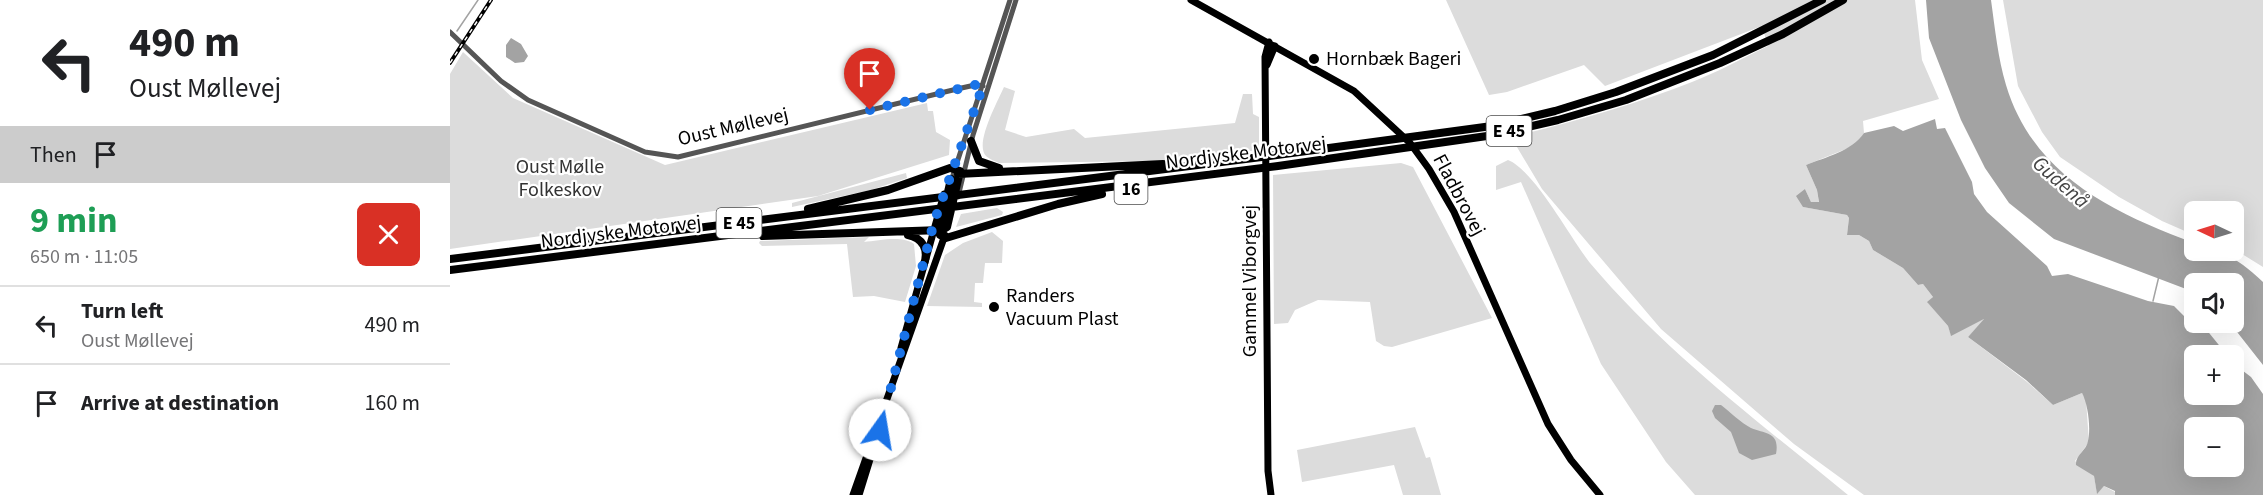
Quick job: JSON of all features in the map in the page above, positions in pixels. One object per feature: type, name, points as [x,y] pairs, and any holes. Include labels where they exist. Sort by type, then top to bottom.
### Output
[{"type":"highway","name":"Nordjyske Motorvej","points":[[450,259],[1492,126],[1555,111],[1616,92],[1713,55],[1821,0]]},
{"type":"highway","name":"Nordjyske Motorvej","points":[[450,270],[1428,146],[1558,120],[1626,100],[1753,48],[1843,0]]},
{"type":"highway","points":[[971,141],[976,157],[985,165],[1032,170]]},
{"type":"highway","name":"16","points":[[958,176],[1032,170],[1136,167],[1277,155]]},
{"type":"highway","name":"16","points":[[939,230],[953,238],[1087,196],[1254,169]]},
{"type":"highway","points":[[605,251],[758,236],[939,230],[958,176]]},
{"type":"highway","points":[[635,237],[834,204],[958,176]]},
{"type":"highway","points":[[892,232],[919,239],[926,250],[924,264]]},
{"type":"main road","name":"Fladbrovej","points":[[1191,0],[1354,91],[1392,124],[1426,164],[1454,212],[1548,424],[1571,460],[1600,495]]},
{"type":"main road","name":"Gammel Viborgvej","points":[[1271,495],[1268,471],[1266,67],[1272,44]]},
{"type":"main road","points":[[853,495],[888,396],[939,230],[947,185],[958,176]]},
{"type":"main road","points":[[897,368],[924,264],[939,230]]},
{"type":"main road","points":[[859,495],[880,430],[888,396]]},
{"type":"street","points":[[958,176],[1010,0]]},
{"type":"street","points":[[958,176],[1016,0]]},
{"type":"street","name":"Oust Møllevej","points":[[450,32],[501,81],[528,100],[645,152],[662,156],[678,157],[957,89],[975,85],[983,86]]},
{"type":"green space","points":[[1446,0],[1915,0],[1922,60],[1939,99],[1863,121],[1864,133],[1859,142],[1806,165],[1817,190],[1819,203],[1811,202],[1805,189],[1803,207],[1847,215],[1849,218],[1847,235],[1859,235],[1869,241],[1873,250],[1903,268],[1918,285],[1923,284],[1933,297],[1928,303],[1948,326],[1951,335],[1986,318],[1968,337],[2026,381],[2053,405],[2082,393],[2086,400],[2089,442],[2075,461],[2094,476],[2097,493],[2104,486],[2115,492],[2115,495],[1864,495],[1794,444],[1661,329],[1542,189],[1511,137],[1626,106],[1711,74],[1768,46],[1762,26],[1605,86],[1584,65],[1507,92],[1489,95]]},
{"type":"green space","points":[[2003,0],[2263,0],[2263,267],[2244,255],[2244,201],[2184,201],[2184,231],[2162,221],[2119,197],[2060,157],[2042,132],[2018,86]]},
{"type":"green space","name":"Oust Mølle Folkeskov","points":[[463,52],[513,98],[665,165],[927,103],[928,111],[933,111],[936,132],[950,140],[949,155],[818,196],[450,249],[450,74]]},
{"type":"green space","points":[[1004,87],[1015,91],[1005,130],[1026,137],[1074,129],[1085,138],[1235,123],[1243,94],[1252,94],[1253,114],[1259,117],[1259,150],[1167,161],[999,163],[986,156],[983,142],[988,122]]},
{"type":"green space","points":[[1508,160],[1529,177],[1552,206],[1590,263],[1649,327],[1747,413],[1848,495],[1695,495],[1666,462],[1601,364],[1521,182],[1496,190],[1496,166]]},
{"type":"green space","points":[[1401,163],[1413,167],[1492,318],[1392,347],[1384,346],[1376,341],[1370,302],[1318,300],[1295,310],[1288,323],[1274,324],[1273,175]]},
{"type":"green space","points":[[906,173],[907,178],[871,190],[792,207],[792,203]]},
{"type":"green space","points":[[997,208],[1003,212],[1002,215],[956,227],[961,214]]},
{"type":"green space","points":[[992,232],[1003,241],[1002,263],[985,263],[983,283],[975,283],[974,302],[982,303],[982,307],[927,306],[945,255],[963,243]]},
{"type":"green space","points":[[869,237],[864,242],[896,239],[914,244],[916,266],[905,302],[874,296],[853,297],[847,244],[762,246],[759,243],[760,241]]},
{"type":"green space","points":[[1415,427],[1426,458],[1430,457],[1441,495],[1403,495],[1394,465],[1302,482],[1297,450]]},
{"type":"water","name":"Gudenå","points":[[1926,0],[1991,0],[2006,85],[2019,116],[2035,143],[2056,167],[2106,204],[2184,239],[2184,261],[2236,261],[2263,282],[2263,365],[2238,333],[2244,333],[2244,273],[2184,273],[2184,288],[2054,239],[2009,203],[1985,168],[1961,120],[1929,38]]},
{"type":"water","points":[[511,38],[521,44],[528,56],[524,62],[515,63],[506,57],[506,45]]},
{"type":"water","points":[[1935,119],[1937,129],[1945,128],[1972,182],[1974,194],[1987,212],[2047,266],[2052,276],[2068,274],[2148,301],[2174,306],[2184,316],[2184,333],[2209,333],[2219,345],[2184,345],[2184,405],[2244,405],[2244,372],[2251,377],[2263,394],[2263,495],[2115,495],[2115,491],[2104,486],[2097,494],[2094,476],[2076,465],[2077,458],[2087,444],[2089,436],[2087,410],[2082,393],[2053,405],[2026,380],[1968,337],[1984,319],[1951,336],[1948,326],[1927,302],[1933,297],[1923,284],[1918,285],[1903,268],[1873,250],[1869,241],[1859,235],[1847,235],[1849,218],[1847,215],[1803,207],[1796,196],[1805,189],[1811,202],[1819,202],[1817,190],[1806,165],[1846,149],[1864,133],[1894,126],[1903,131]]},
{"type":"water","points":[[1715,405],[1721,405],[1751,428],[1771,435],[1776,442],[1776,454],[1752,460],[1739,453],[1731,432],[1715,418],[1712,411]]},
{"type":"waterway","points":[[457,31],[478,0]]},
{"type":"waterway","points":[[2153,301],[2159,276]]},
{"type":"railway","points":[[450,63],[491,0]]},
{"type":"place","name":"Hornbæk Bageri","points":[[1314,59]]},
{"type":"place","name":"Randers Vacuum Plast","points":[[994,307]]},
{"type":"route","points":[[870,110],[975,85],[983,86],[952,178],[947,185],[934,222],[929,249],[904,331],[897,368],[880,430]]}]
